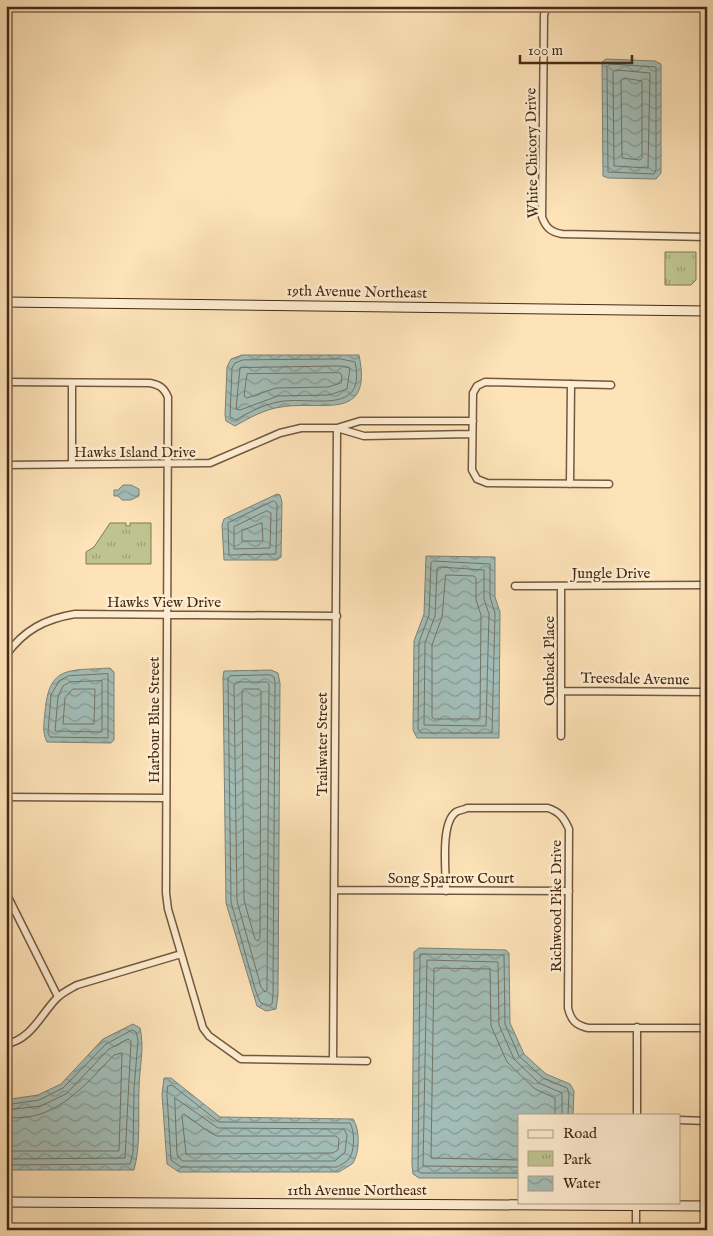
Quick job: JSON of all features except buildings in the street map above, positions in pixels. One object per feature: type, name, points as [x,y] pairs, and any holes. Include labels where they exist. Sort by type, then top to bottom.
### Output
[{"type":"street","name":"White Chicory Drive","points":[[547,6],[544,15],[542,217],[546,226],[553,232],[562,234],[707,237]]},
{"type":"street","name":"19th Avenue Northeast","points":[[6,302],[707,311]]},
{"type":"street","points":[[72,383],[72,464]]},
{"type":"street","name":"Harbour Blue Street","points":[[7,384],[150,383],[160,385],[168,397],[166,893],[181,954],[203,1028],[209,1036],[236,1057],[247,1060],[367,1060]]},
{"type":"street","points":[[609,484],[482,482],[474,476],[472,470],[472,434],[473,393],[481,384],[611,385]]},
{"type":"street","points":[[570,484],[571,384]]},
{"type":"street","name":"Hawks Island Drive","points":[[6,465],[210,464],[290,429],[337,428],[360,421],[473,421]]},
{"type":"street","name":"Hawks Island Drive","points":[[337,428],[364,436],[472,434]]},
{"type":"street","name":"Trailwater Street","points":[[333,1060],[337,428]]},
{"type":"street","name":"Hawks Island Drive","points":[[6,461],[15,464]]},
{"type":"street","name":"Jungle Drive","points":[[514,586],[707,585]]},
{"type":"street","name":"Outback Place","points":[[562,586],[562,736]]},
{"type":"street","name":"Hawks View Drive","points":[[6,655],[18,639],[43,622],[75,614],[337,616]]},
{"type":"street","name":"Treesdale Avenue","points":[[562,691],[707,692]]},
{"type":"street","points":[[6,797],[166,798]]},
{"type":"street","name":"Richwood Pike Drive","points":[[446,891],[446,830],[450,820],[456,813],[468,808],[548,808],[563,816],[569,829],[568,1008],[571,1018],[578,1026],[588,1028],[707,1028]]},
{"type":"street","name":"Song Sparrow Court","points":[[334,890],[569,891]]},
{"type":"street","points":[[6,893],[58,997]]},
{"type":"street","points":[[6,1044],[25,1036],[58,997],[77,985],[181,954]]},
{"type":"street","points":[[636,1027],[637,1114]]},
{"type":"street","points":[[680,1120],[707,1120]]},
{"type":"street","name":"11th Avenue Northeast","points":[[6,1202],[518,1204]]},
{"type":"street","name":"11th Avenue Northeast","points":[[626,1204],[707,1206]]},
{"type":"street","points":[[636,1205],[636,1230]]},
{"type":"green space","points":[[665,252],[696,252],[696,280],[691,285],[665,285]]},
{"type":"green space","points":[[110,523],[126,523],[126,526],[130,526],[130,523],[151,523],[151,564],[86,564],[86,552],[94,547]]},
{"type":"water","points":[[606,59],[655,61],[661,64],[661,173],[656,179],[608,178],[603,176],[602,62]]},
{"type":"water","points":[[242,355],[359,355],[361,376],[359,391],[352,399],[341,404],[275,408],[257,414],[235,426],[226,421],[225,415],[227,367],[231,359]]},
{"type":"water","points":[[123,485],[131,485],[139,489],[139,496],[131,500],[122,500],[118,496],[114,496],[114,490],[118,490]]},
{"type":"water","points":[[277,494],[280,495],[282,502],[281,557],[277,560],[224,560],[222,525],[224,519]]},
{"type":"water","points":[[426,556],[495,557],[495,597],[500,612],[499,738],[417,738],[413,730],[414,641],[424,614]]},
{"type":"water","points":[[110,668],[114,672],[114,740],[111,743],[47,742],[44,735],[45,712],[47,696],[51,685],[64,673],[84,669]]},
{"type":"water","points":[[271,670],[278,673],[280,683],[278,995],[276,1009],[266,1011],[257,1006],[226,903],[223,676],[224,671]]},
{"type":"water","points":[[419,948],[506,950],[509,953],[510,1023],[524,1054],[546,1074],[570,1084],[574,1091],[573,1114],[518,1114],[518,1178],[419,1178],[413,1174],[414,952]]},
{"type":"water","points":[[133,1024],[140,1028],[142,1043],[138,1140],[134,1170],[6,1170],[6,1095],[11,1099],[38,1095],[61,1084],[103,1039]]},
{"type":"water","points":[[164,1078],[171,1078],[220,1117],[353,1119],[358,1134],[358,1147],[353,1163],[339,1172],[179,1172],[167,1164],[162,1094]]}]
